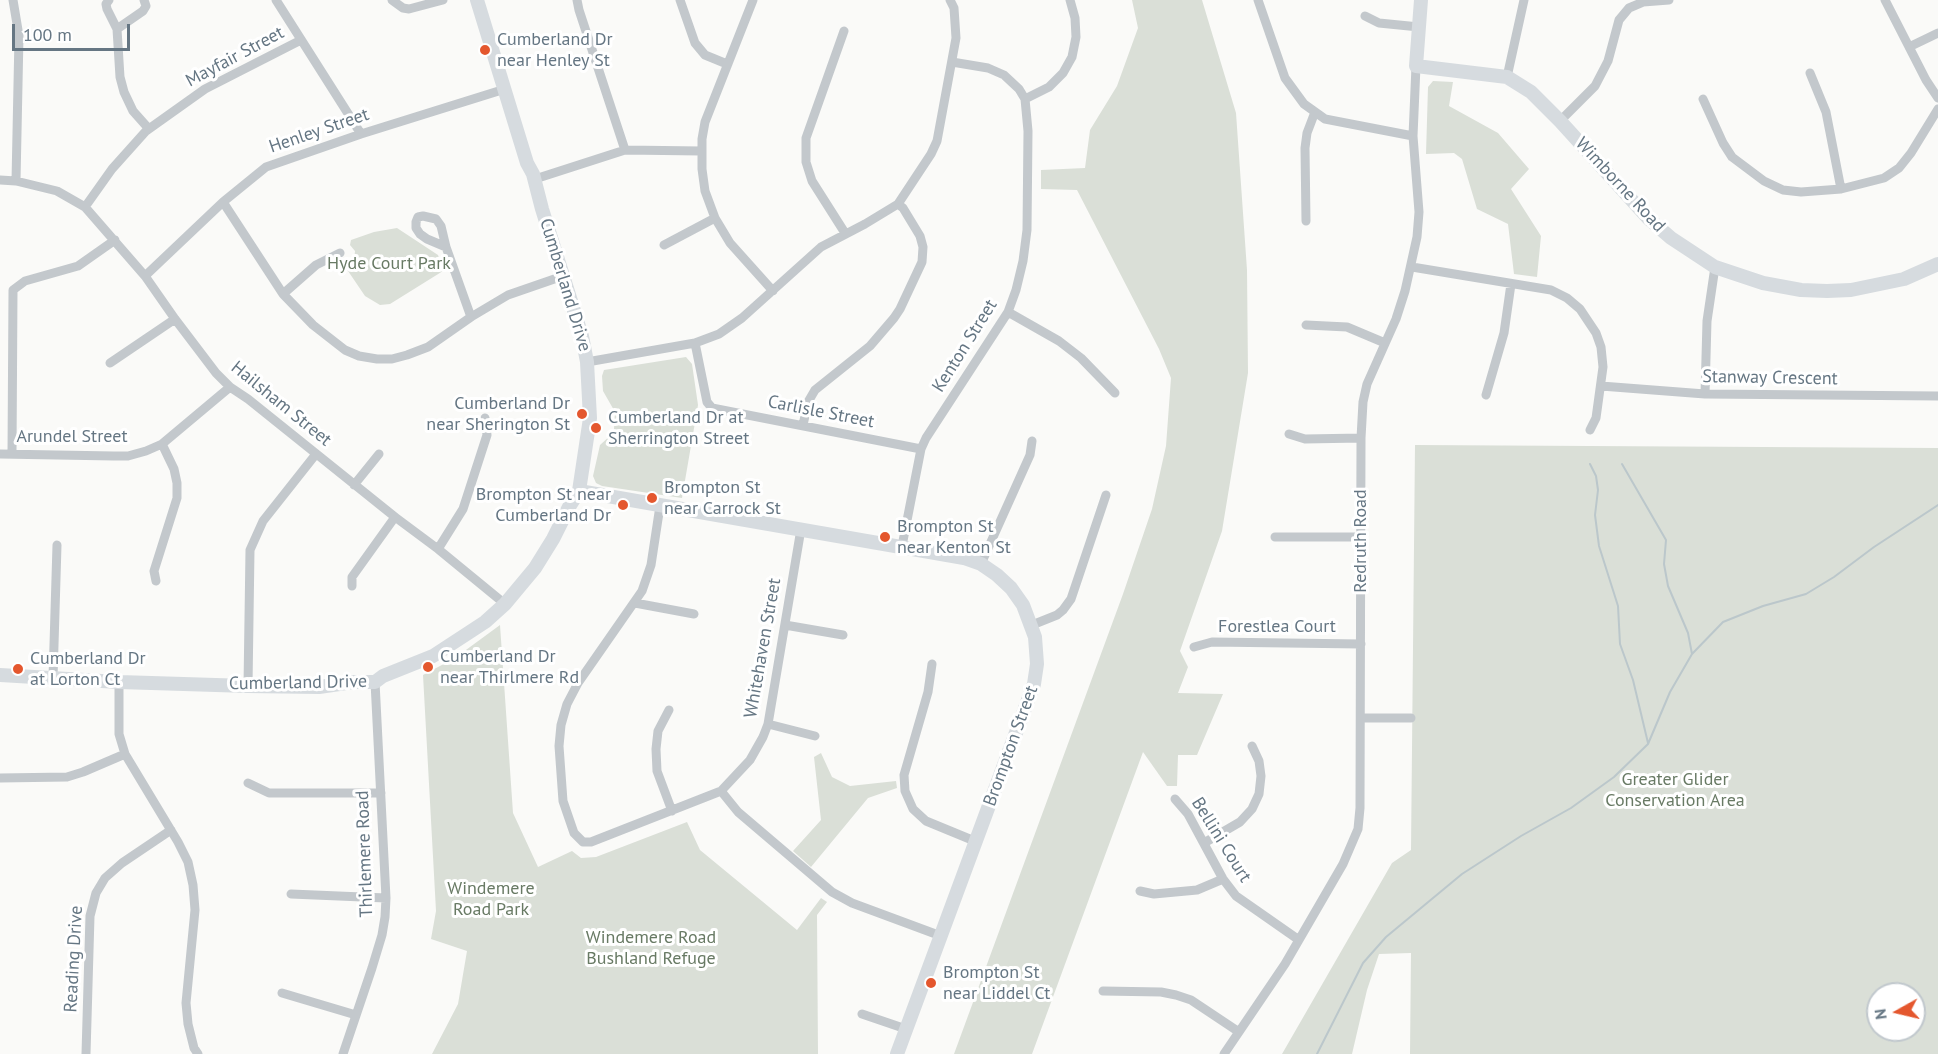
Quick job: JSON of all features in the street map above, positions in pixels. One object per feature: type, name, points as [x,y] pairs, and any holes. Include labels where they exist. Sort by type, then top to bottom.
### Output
[{"type":"street","points":[[13,0],[19,36],[16,181]]},
{"type":"street","points":[[109,0],[106,4],[117,29],[120,77],[124,92],[133,111],[149,129]]},
{"type":"street","points":[[117,29],[144,11],[146,6],[144,0]]},
{"type":"street","points":[[276,0],[361,134]]},
{"type":"street","points":[[392,0],[403,8],[409,9],[442,0]]},
{"type":"street","name":"Cumberland Drive","points":[[0,675],[248,686],[319,687],[353,682],[375,682],[433,656],[477,628],[505,604],[535,568],[579,492],[590,418],[587,362],[582,336],[539,200],[535,179],[527,163],[477,0]]},
{"type":"street","points":[[577,0],[625,150]]},
{"type":"street","points":[[680,0],[695,43],[705,55],[727,64]]},
{"type":"street","points":[[753,0],[705,122],[701,151],[705,190],[714,218],[730,243],[773,291]]},
{"type":"street","points":[[587,362],[695,343],[719,334],[742,318],[821,247],[898,204],[937,141],[956,38],[954,8],[950,0]]},
{"type":"street","points":[[952,62],[988,68],[1004,75],[1019,89],[1025,99],[1049,87],[1063,73],[1072,57],[1076,38],[1076,18],[1070,0]]},
{"type":"street","points":[[1258,0],[1285,78],[1304,104],[1325,119],[1413,136]]},
{"type":"street","name":"Redruth Road","points":[[1224,1054],[1299,940],[1343,864],[1358,829],[1363,402],[1367,384],[1396,319],[1412,267],[1417,237],[1419,212],[1413,136],[1421,0]]},
{"type":"street","points":[[1507,77],[1524,0]]},
{"type":"street","points":[[1560,121],[1595,86],[1608,61],[1619,20],[1629,8],[1643,2],[1669,0]]},
{"type":"street","points":[[1885,0],[1926,80],[1938,98]]},
{"type":"street","points":[[1365,16],[1379,23],[1419,27]]},
{"type":"street","points":[[844,32],[806,138],[806,162],[812,181],[845,233]]},
{"type":"street","points":[[1910,47],[1938,33]]},
{"type":"street","name":"Mayfair Street","points":[[86,207],[112,169],[149,129],[205,89],[301,40]]},
{"type":"street","name":"Wimborne Road","points":[[1416,66],[1465,70],[1507,77],[1531,92],[1649,219],[1671,238],[1715,267],[1763,283],[1801,290],[1827,291],[1851,290],[1904,279],[1938,264]]},
{"type":"street","points":[[1810,73],[1826,112],[1841,189]]},
{"type":"street","name":"Henley Street","points":[[145,276],[223,202],[267,167],[361,134],[505,89]]},
{"type":"street","name":"Kenton Street","points":[[902,546],[921,449],[1008,312],[1016,290],[1027,230],[1028,131],[1025,99]]},
{"type":"street","points":[[1703,99],[1732,157],[1764,181],[1783,190],[1801,192],[1841,189],[1884,178],[1899,168],[1911,153],[1938,109]]},
{"type":"street","points":[[1306,221],[1305,148],[1307,133],[1315,112]]},
{"type":"street","points":[[535,179],[625,150],[701,151]]},
{"type":"street","name":"Hailsham Street","points":[[0,180],[16,181],[57,191],[86,207],[145,276],[216,373],[230,387],[505,604]]},
{"type":"street","points":[[223,202],[283,294],[313,325],[345,350],[359,356],[377,359],[407,356],[428,347],[507,295],[563,276]]},
{"type":"street","points":[[803,425],[808,402],[815,390],[870,346],[894,318],[922,262],[923,247],[920,236],[903,208],[898,204]]},
{"type":"street","points":[[664,245],[714,218]]},
{"type":"street","points":[[12,454],[13,290],[25,281],[78,266],[116,240]]},
{"type":"street","points":[[446,248],[471,317]]},
{"type":"street","points":[[283,294],[316,266],[340,253]]},
{"type":"street","points":[[1412,267],[1551,290],[1567,298],[1580,309],[1596,333],[1603,367],[1596,418],[1590,430]]},
{"type":"street","points":[[1705,394],[1707,321],[1715,267]]},
{"type":"street","points":[[1485,395],[1504,333],[1511,284]]},
{"type":"street","points":[[1008,312],[1059,341],[1081,358],[1115,393]]},
{"type":"street","points":[[110,363],[175,319]]},
{"type":"street","points":[[1306,325],[1347,327],[1384,343]]},
{"type":"street","name":"Carlisle Street","points":[[695,343],[706,402],[712,408],[921,449]]},
{"type":"street","name":"Stanway Crescent","points":[[1601,386],[1705,394],[1938,396]]},
{"type":"street","name":"Arundel Street","points":[[0,454],[128,456],[162,444],[230,387]]},
{"type":"street","points":[[438,549],[464,509],[487,435],[485,418]]},
{"type":"street","points":[[1289,434],[1305,439],[1361,438]]},
{"type":"street","points":[[981,564],[1030,454],[1032,441]]},
{"type":"street","points":[[156,581],[154,571],[177,498],[174,469],[162,444]]},
{"type":"street","points":[[248,686],[250,550],[263,521],[316,454]]},
{"type":"street","points":[[354,485],[379,454]]},
{"type":"street","name":"Brompton Street","points":[[579,492],[964,558],[981,564],[997,575],[1011,588],[1023,605],[1035,637],[1037,656],[1034,684],[897,1054]]},
{"type":"street","points":[[1032,625],[1057,615],[1071,599],[1106,495]]},
{"type":"street","points":[[660,506],[651,565],[635,603],[694,614]]},
{"type":"street","points":[[352,586],[352,577],[395,517]]},
{"type":"street","name":"Whitehaven Street","points":[[635,603],[578,683],[567,704],[561,725],[559,746],[563,801],[574,833],[583,842],[591,842],[721,791],[750,760],[768,724],[801,529]]},
{"type":"street","points":[[1275,537],[1360,537]]},
{"type":"street","points":[[53,678],[57,545]]},
{"type":"street","points":[[784,625],[843,635]]},
{"type":"street","name":"Forestlea Court","points":[[1194,647],[1212,642],[1361,644]]},
{"type":"street","points":[[932,664],[928,692],[904,775],[905,791],[913,809],[926,821],[977,842]]},
{"type":"street","points":[[119,682],[119,734],[125,754],[188,862],[193,885],[195,910],[186,1003],[188,1024],[194,1048],[198,1054]]},
{"type":"street","name":"Thirlemere Road","points":[[343,1054],[382,935],[386,898],[375,682]]},
{"type":"street","points":[[669,710],[658,731],[656,749],[657,771],[672,811]]},
{"type":"street","points":[[1361,718],[1411,718]]},
{"type":"street","points":[[768,724],[815,736]]},
{"type":"street","points":[[1204,843],[1240,822],[1252,809],[1259,794],[1261,776],[1252,746]]},
{"type":"street","points":[[0,778],[67,777],[125,754]]},
{"type":"street","points":[[248,783],[269,792],[381,793]]},
{"type":"street","points":[[721,791],[738,812],[832,892],[852,903],[941,936]]},
{"type":"street","name":"Bellini Court","points":[[1175,799],[1188,814],[1223,879],[1236,896],[1299,940]]},
{"type":"street","name":"Reading Drive","points":[[86,1054],[90,916],[96,892],[105,878],[122,863],[171,830]]},
{"type":"street","points":[[1140,891],[1154,894],[1197,890],[1223,879]]},
{"type":"street","points":[[291,894],[386,898]]},
{"type":"street","points":[[1103,991],[1161,992],[1176,995],[1191,1000],[1239,1032]]},
{"type":"street","points":[[282,993],[356,1015]]},
{"type":"street","points":[[862,1014],[906,1029]]},
{"type":"green space","points":[[1132,0],[1202,0],[1236,113],[1247,270],[1248,373],[1222,531],[1180,651],[1188,667],[1178,693],[1223,694],[1197,755],[1178,755],[1177,786],[1167,786],[1143,752],[1032,1054],[954,1054],[1123,594],[1152,509],[1166,446],[1171,378],[1159,349],[1077,190],[1041,189],[1041,170],[1085,168],[1090,130],[1117,86],[1138,28]]},
{"type":"green space","points":[[1433,81],[1453,82],[1449,106],[1498,133],[1529,169],[1511,189],[1541,236],[1537,277],[1514,274],[1508,224],[1477,209],[1462,159],[1454,153],[1426,154],[1428,87]]},
{"type":"green space","name":"Hyde Court Park","points":[[397,228],[438,255],[443,271],[390,304],[380,305],[365,296],[346,268],[354,262],[355,251],[350,245],[351,240],[374,232]]},
{"type":"green space","points":[[686,357],[692,364],[698,405],[682,498],[602,486],[596,483],[593,476],[600,445],[614,429],[615,412],[603,391],[604,370]]},
{"type":"green space","name":"Greater Glider Conservation Area","points":[[1415,445],[1938,448],[1938,1054],[1410,1054],[1411,953],[1379,954],[1367,990],[1352,1054],[1282,1054],[1392,863],[1411,850]]},
{"type":"green space","points":[[500,625],[513,813],[538,867],[572,851],[581,858],[596,857],[687,822],[700,850],[797,930],[821,898],[827,902],[817,915],[818,1054],[432,1054],[458,1004],[467,951],[431,939],[436,911],[423,675],[455,658]]},
{"type":"green space","points":[[821,753],[832,777],[850,786],[896,781],[897,788],[868,798],[811,867],[793,851],[821,820],[814,757]]},
{"type":"waterway","points":[[1590,464],[1596,476],[1598,490],[1595,515],[1599,546],[1618,606],[1620,644],[1633,680],[1648,743]]},
{"type":"waterway","points":[[1622,464],[1666,540],[1664,564],[1668,586],[1688,633],[1692,654]]},
{"type":"waterway","points":[[1317,1054],[1363,963],[1386,937],[1462,874],[1521,836],[1571,808],[1614,777],[1648,744],[1670,692],[1692,654],[1723,622],[1763,606],[1806,594],[1938,505]]},
{"type":"place","name":"Cumberland Dr near Henley St","points":[[485,50]]},
{"type":"place","name":"Cumberland Dr near Sherington St","points":[[582,414]]},
{"type":"place","name":"Cumberland Dr at Sherrington Street","points":[[596,428]]},
{"type":"place","name":"Brompton St near Carrock St","points":[[652,498]]},
{"type":"place","name":"Brompton St near Cumberland Dr","points":[[623,505]]},
{"type":"place","name":"Brompton St near Kenton St","points":[[885,537]]},
{"type":"place","name":"Cumberland Dr near Thirlmere Rd","points":[[428,667]]},
{"type":"place","name":"Cumberland Dr at Lorton Ct","points":[[18,669]]},
{"type":"place","name":"Brompton St near Liddel Ct","points":[[931,983]]},
{"type":"park label","name":"Windemere Road Park","points":[[491,899]]},
{"type":"park label","name":"Windemere Road Bushland Refuge","points":[[651,948]]}]
